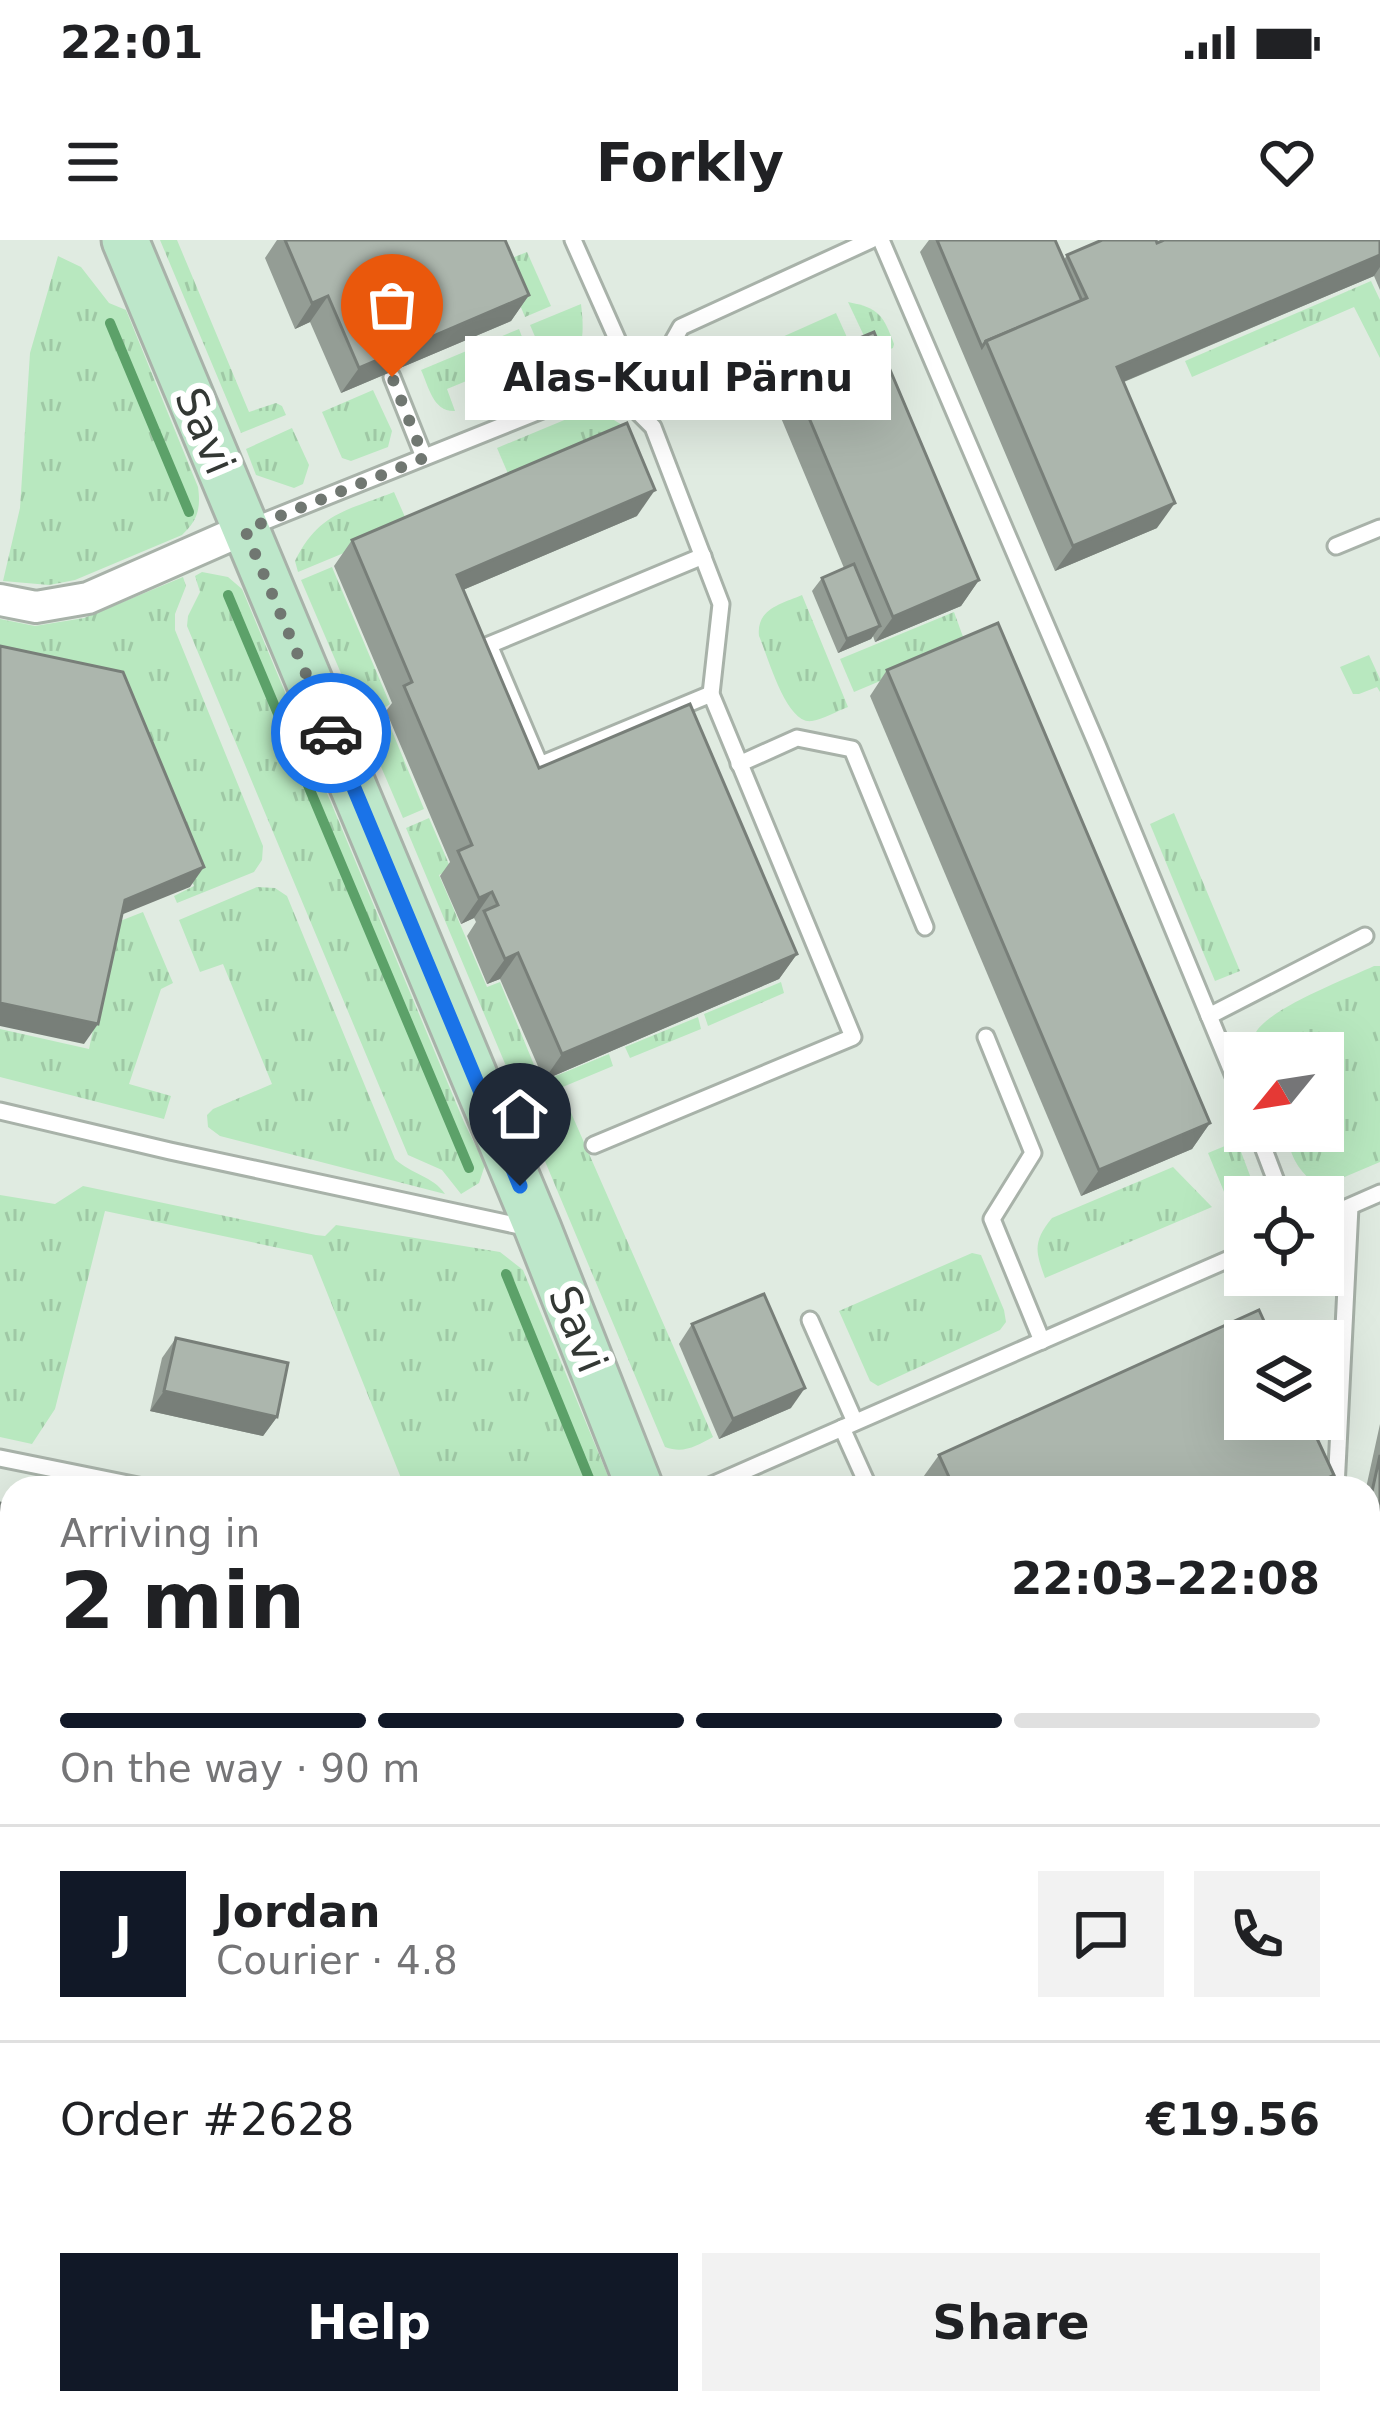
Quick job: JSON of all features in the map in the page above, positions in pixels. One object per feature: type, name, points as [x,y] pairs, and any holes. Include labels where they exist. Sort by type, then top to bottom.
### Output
[{"type":"street","name":"Savi","points":[[125,240],[538,1229],[635,1476]]},
{"type":"street","points":[[0,600],[36,607],[88,598],[245,530]]},
{"type":"lane","points":[[573,240],[616,339],[629,404]]},
{"type":"lane","points":[[629,404],[681,327],[871,240]]},
{"type":"lane","points":[[881,240],[1224,1052]]},
{"type":"lane","points":[[392,377],[424,458]]},
{"type":"lane","points":[[245,530],[592,390],[629,404],[653,427],[721,604],[711,694],[853,1037],[594,1145]]},
{"type":"lane","points":[[1336,546],[1380,528]]},
{"type":"lane","points":[[703,556],[489,645],[540,765],[711,694]]},
{"type":"lane","points":[[739,764],[797,738],[852,749],[926,927]]},
{"type":"lane","points":[[1209,1016],[1365,936]]},
{"type":"lane","points":[[986,1037],[1034,1154],[992,1220],[1042,1341]]},
{"type":"lane","points":[[0,1112],[538,1229]]},
{"type":"lane","points":[[1344,1209],[1380,1193]]},
{"type":"lane","points":[[1337,1476],[1350,1207]]},
{"type":"lane","points":[[732,1476],[1224,1261]]},
{"type":"lane","points":[[810,1321],[865,1476]]},
{"type":"lane","points":[[0,1458],[89,1476]]},
{"type":"green space","points":[[160,240],[177,240],[249,412],[276,403],[286,415],[241,433]]},
{"type":"green space","points":[[527,252],[551,306],[525,317],[502,262]]},
{"type":"green space","points":[[58,256],[81,267],[109,303],[126,310],[198,487],[198,507],[182,535],[75,580],[49,585],[3,581],[20,508],[30,353]]},
{"type":"green space","points":[[1371,281],[1380,300],[1380,358],[1354,307],[1192,377],[1185,361]]},
{"type":"green space","points":[[848,302],[879,314],[893,348],[873,355]]},
{"type":"green space","points":[[581,304],[580,346],[571,362],[552,376],[530,325]]},
{"type":"green space","points":[[836,313],[855,355],[772,391],[755,349]]},
{"type":"green space","points":[[519,329],[529,355],[447,389],[455,411],[437,403],[421,370]]},
{"type":"green space","points":[[373,390],[392,431],[388,447],[351,461],[342,458],[322,412]]},
{"type":"green space","points":[[606,415],[629,435],[512,483],[497,448],[574,416]]},
{"type":"green space","points":[[292,428],[309,465],[303,484],[294,488],[256,475],[246,449]]},
{"type":"green space","points":[[394,492],[409,526],[298,572],[295,561],[324,523]]},
{"type":"green space","points":[[332,567],[390,704],[383,709],[424,809],[403,818],[301,580]]},
{"type":"green space","points":[[202,572],[228,577],[242,589],[485,1165],[479,1183],[461,1194],[442,1170],[408,1155],[187,626],[200,592],[195,576]]},
{"type":"green space","points":[[183,577],[186,586],[175,614],[175,630],[263,846],[262,860],[254,872],[177,903],[174,896],[194,886],[113,686],[0,662],[0,619],[35,626],[84,618]]},
{"type":"green space","points":[[802,595],[848,707],[812,721],[803,719],[786,701],[759,636],[766,614]]},
{"type":"green space","points":[[954,612],[966,645],[854,692],[840,659]]},
{"type":"green space","points":[[1369,655],[1380,679],[1380,692],[1377,687],[1353,694],[1340,667]]},
{"type":"green space","points":[[1174,813],[1240,971],[1215,981],[1150,824]]},
{"type":"green space","points":[[429,818],[451,869],[439,875],[487,987],[500,982],[541,1082],[609,1054],[613,1066],[522,1104],[406,828]]},
{"type":"green space","points":[[257,887],[275,888],[287,896],[395,1159],[445,1194],[220,1136],[208,1127],[207,1115],[213,1109],[272,1084],[223,964],[200,972],[179,920]]},
{"type":"green space","points":[[143,912],[173,983],[161,989],[129,1084],[171,1096],[164,1119],[0,1077],[0,1029],[89,1049],[115,923]]},
{"type":"green space","points":[[1380,966],[1380,1162],[1344,1177],[1307,1176],[1292,1152],[1344,1152],[1344,1032],[1257,1032],[1275,1015],[1328,986]]},
{"type":"green space","points":[[781,982],[784,993],[708,1026],[704,1014]]},
{"type":"green space","points":[[698,1017],[701,1029],[630,1058],[625,1047]]},
{"type":"green space","points":[[565,1099],[713,1437],[695,1446],[665,1447],[526,1116]]},
{"type":"green space","points":[[1224,1146],[1224,1152],[1241,1152],[1250,1176],[1224,1176],[1224,1192],[1208,1153]]},
{"type":"green space","points":[[1173,1167],[1212,1207],[1045,1278],[1038,1246],[1052,1218]]},
{"type":"green space","points":[[83,1186],[316,1235],[325,1236],[336,1225],[500,1252],[523,1270],[608,1476],[400,1476],[312,1255],[105,1211],[55,1409],[32,1444],[0,1437],[0,1195],[55,1204]]},
{"type":"green space","points":[[972,1253],[981,1255],[1004,1310],[1006,1322],[1000,1330],[878,1386],[870,1381],[839,1311]]},
{"type":"building","points":[[285,240],[505,240],[529,295],[359,368],[328,296],[312,303]]},
{"type":"building","points":[[937,240],[1055,240],[1082,301],[986,341],[982,347]]},
{"type":"building","points":[[1102,240],[1380,240],[1380,255],[1117,367],[1175,503],[1073,546],[986,341],[1087,298],[1067,255]]},
{"type":"building","points":[[874,332],[979,580],[893,617],[788,368]]},
{"type":"building","points":[[627,423],[655,490],[457,575],[539,768],[690,704],[797,954],[562,1054],[518,953],[505,959],[484,911],[498,905],[492,892],[479,898],[458,851],[472,845],[404,686],[412,682],[352,540]]},
{"type":"building","points":[[854,564],[880,626],[847,639],[822,578]]},
{"type":"building","points":[[998,623],[1210,1123],[1099,1170],[887,670]]},
{"type":"building","points":[[0,646],[123,672],[204,867],[125,900],[98,1024],[0,1003]]},
{"type":"building","points":[[764,1294],[805,1388],[733,1419],[692,1324]]},
{"type":"building","points":[[1259,1310],[1264,1320],[1237,1320]]},
{"type":"building","points":[[1224,1326],[1224,1440],[1318,1440],[1334,1475],[1332,1476],[949,1476],[939,1455]]},
{"type":"building","points":[[176,1338],[288,1363],[277,1417],[164,1391]]},
{"type":"waterway","points":[[110,323],[189,512]]},
{"type":"waterway","points":[[228,595],[469,1168]]},
{"type":"waterway","points":[[506,1274],[588,1476]]},
{"type":"way so far","points":[[331,733],[245,530],[424,458],[392,377]]},
{"type":"place","name":"Alas-Kuul Pärnu","points":[[392,377]]},
{"type":"route","points":[[331,733],[520,1186]]}]
